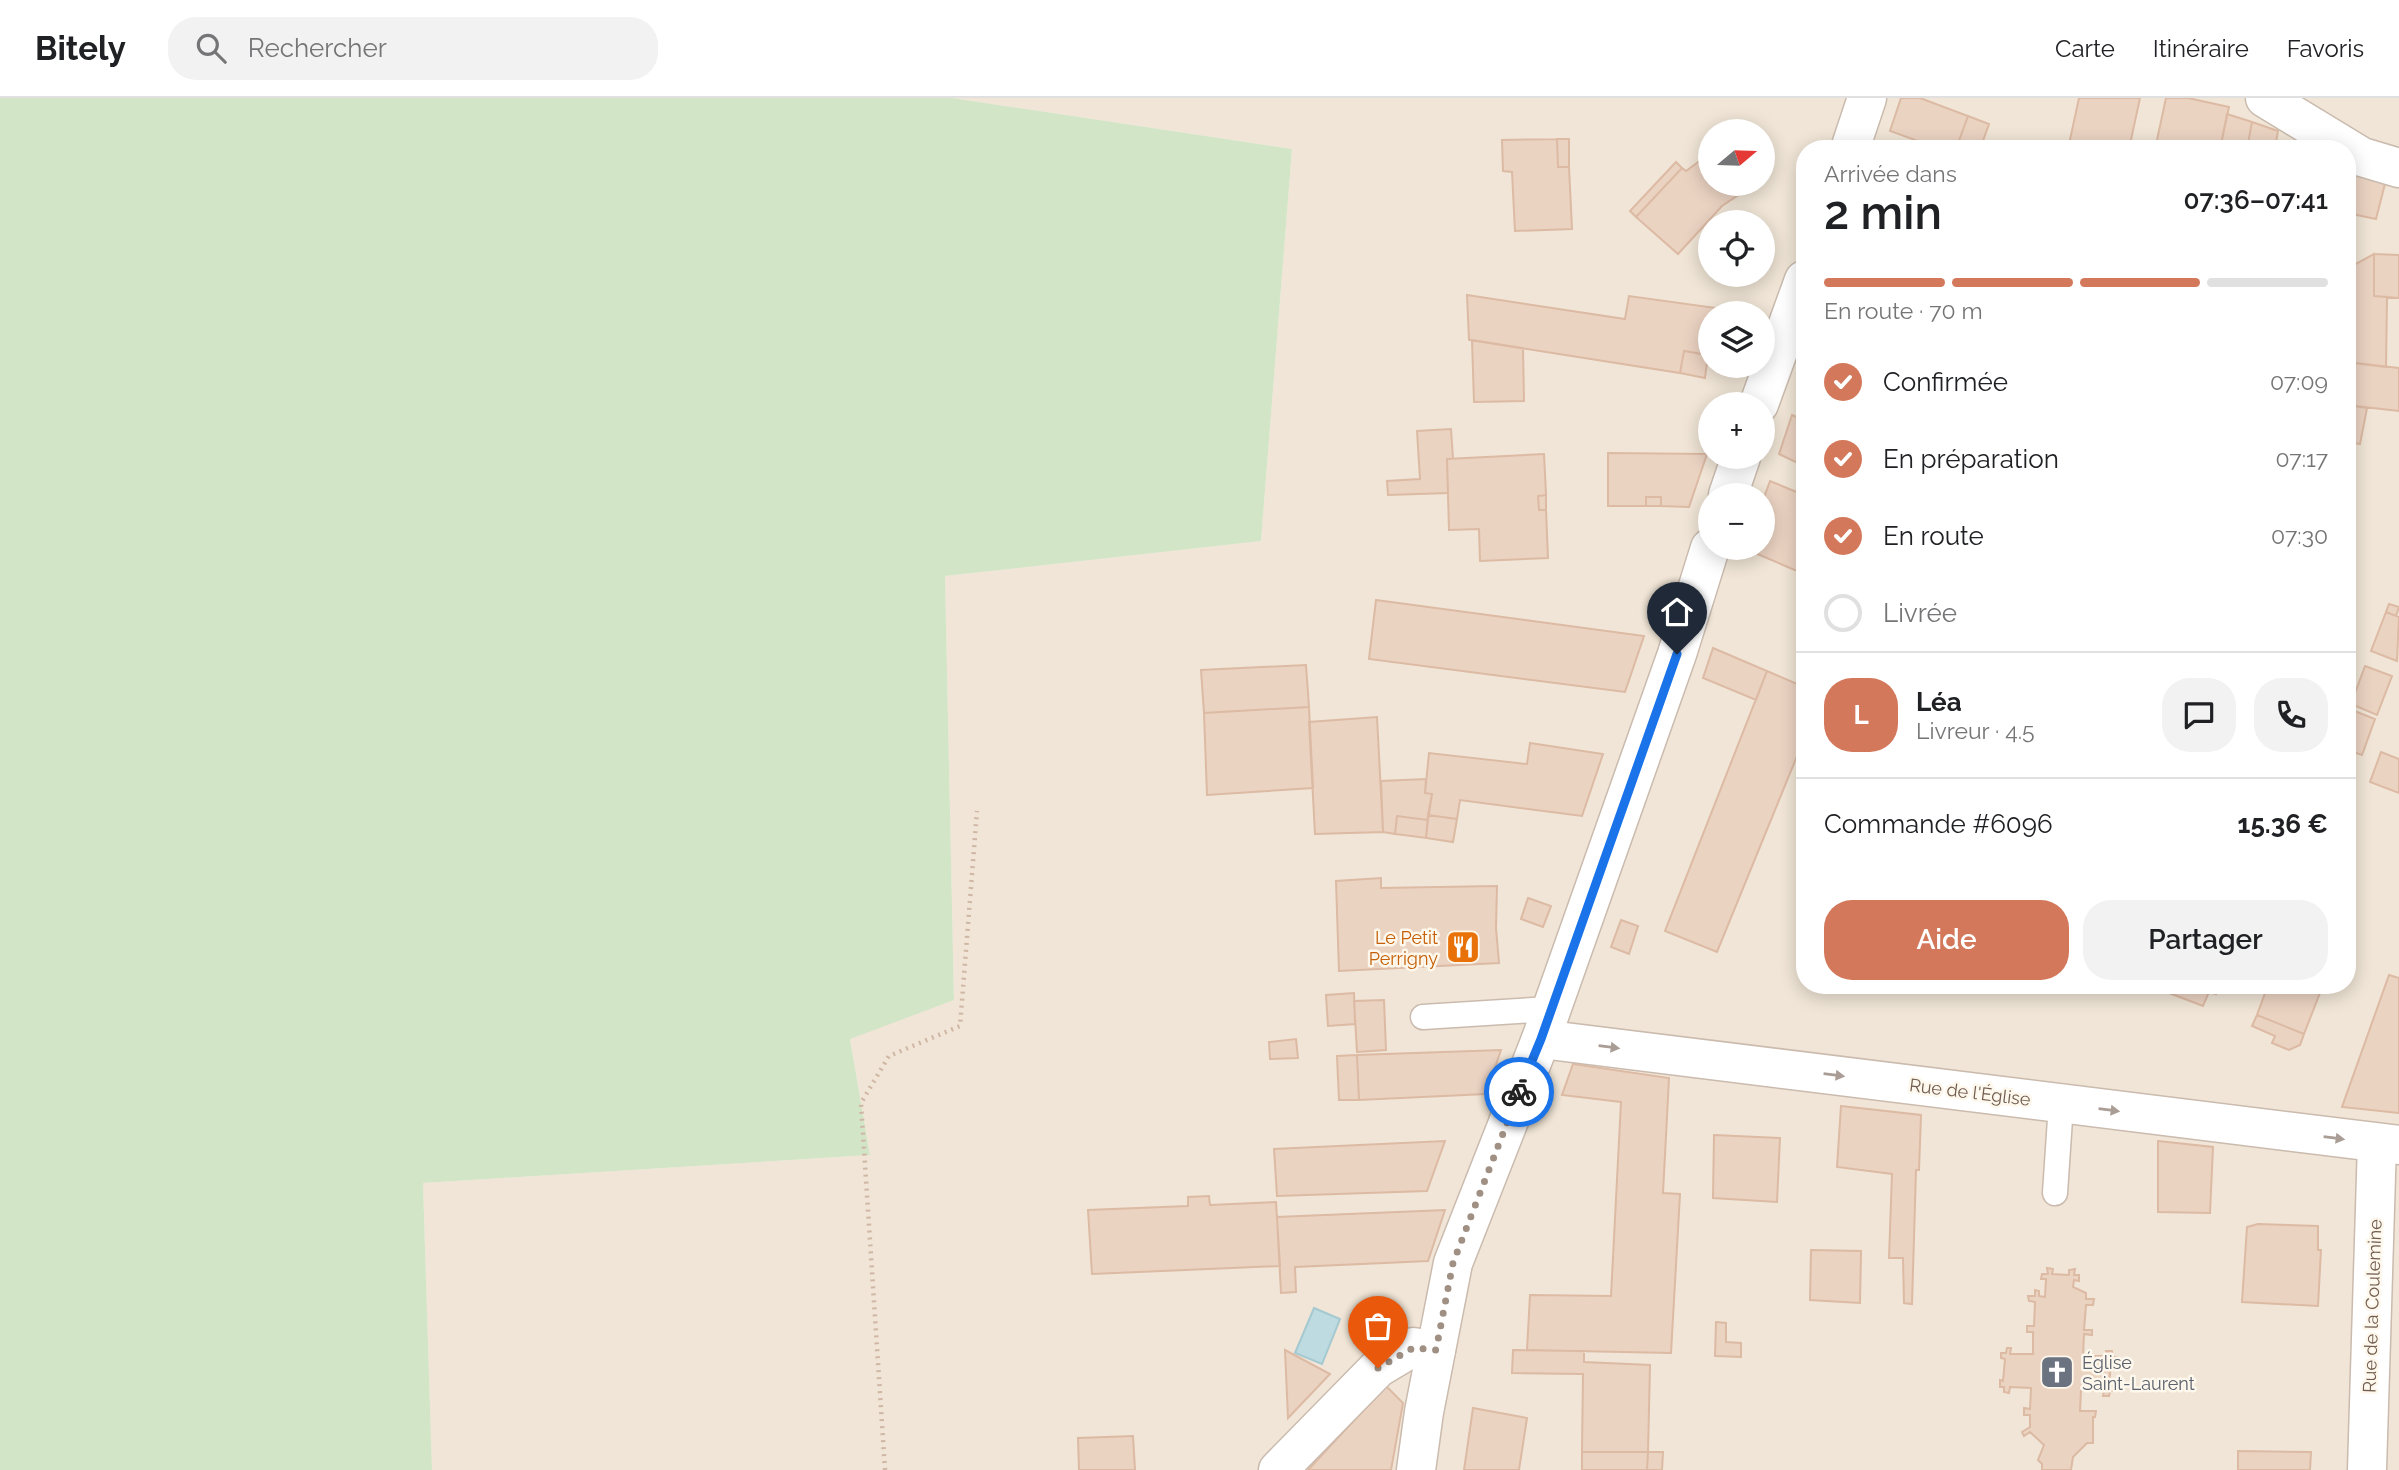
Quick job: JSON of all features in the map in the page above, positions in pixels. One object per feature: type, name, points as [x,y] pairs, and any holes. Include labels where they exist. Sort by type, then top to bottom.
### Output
[{"type":"street","points":[[1853,140],[1867,98]]},
{"type":"street","points":[[2264,98],[2333,140]]},
{"type":"street","points":[[2356,154],[2399,169]]},
{"type":"street","points":[[1763,392],[1796,302]]},
{"type":"street","points":[[1416,1470],[1453,1263],[1546,1024],[1677,654],[1706,560]]},
{"type":"street","name":"Rue de l'Église","points":[[1546,1024],[2060,1104],[2388,1144]]},
{"type":"street","name":"Rue de la Coulemine","points":[[2367,1470],[2388,1144]]},
{"type":"street","points":[[1278,1470],[1378,1368],[1413,1348],[1436,1350]]},
{"type":"lane","points":[[1423,1017],[1546,1024]]},
{"type":"lane","points":[[2055,1193],[2060,1104]]},
{"type":"path","points":[[885,1470],[861,1103],[890,1056],[960,1026],[977,811]]},
{"type":"shaded area","points":[[952,98],[2399,98],[2399,1470],[432,1470],[423,1183],[870,1155],[850,1038],[954,1000],[945,576],[1261,541],[1292,149]]},
{"type":"green space","points":[[0,98],[952,98],[1292,149],[1261,541],[945,576],[954,1000],[850,1039],[870,1155],[423,1183],[432,1470],[0,1470]]},
{"type":"water","points":[[1314,1308],[1340,1319],[1322,1364],[1295,1353]]},
{"type":"building","points":[[1901,98],[1920,98],[1968,116],[1959,140],[1915,140],[1890,131]]},
{"type":"building","points":[[2079,98],[2140,98],[2131,140],[2070,140]]},
{"type":"building","points":[[2166,98],[2188,98],[2229,107],[2222,140],[2157,140]]},
{"type":"building","points":[[2227,114],[2252,122],[2249,140],[2222,140]]},
{"type":"building","points":[[1968,116],[1989,124],[1983,140],[1959,140]]},
{"type":"building","points":[[2252,122],[2278,131],[2276,140],[2249,140]]},
{"type":"building","points":[[1557,139],[1569,139],[1569,167],[1558,167]]},
{"type":"building","points":[[1557,139],[1558,167],[1569,167],[1572,229],[1515,231],[1512,172],[1503,171],[1502,140]]},
{"type":"building","points":[[1676,162],[1682,168],[1636,217],[1630,211]]},
{"type":"building","points":[[1698,162],[1698,196],[1737,196],[1718,210],[1698,210],[1698,232],[1678,254],[1636,217],[1682,168],[1686,171]]},
{"type":"building","points":[[2356,168],[2387,176],[2376,219],[2356,215]]},
{"type":"building","points":[[2374,254],[2374,296],[2387,297],[2386,367],[2356,363],[2356,264]]},
{"type":"building","points":[[2374,254],[2399,255],[2399,298],[2374,296]]},
{"type":"building","points":[[1467,295],[1625,319],[1629,296],[1698,306],[1698,353],[1684,351],[1680,373],[1469,340]]},
{"type":"building","points":[[1472,340],[1523,348],[1524,401],[1474,402]]},
{"type":"building","points":[[1684,351],[1698,353],[1698,377],[1680,373]]},
{"type":"building","points":[[2356,363],[2399,368],[2399,411],[2356,406]]},
{"type":"building","points":[[2356,406],[2367,408],[2360,444],[2356,443]]},
{"type":"building","points":[[1792,415],[1796,417],[1796,462],[1779,454]]},
{"type":"building","points":[[1451,429],[1453,459],[1447,459],[1448,493],[1388,495],[1387,481],[1420,479],[1417,431]]},
{"type":"building","points":[[1608,453],[1698,454],[1698,469],[1702,469],[1689,507],[1661,506],[1661,497],[1646,497],[1646,506],[1608,506]]},
{"type":"building","points":[[1544,454],[1546,495],[1538,496],[1539,510],[1546,510],[1548,558],[1480,561],[1479,529],[1449,530],[1447,459]]},
{"type":"building","points":[[1775,483],[1796,492],[1796,571],[1772,560],[1775,560]]},
{"type":"building","points":[[1546,495],[1546,510],[1539,510],[1538,496]]},
{"type":"building","points":[[1646,497],[1661,497],[1661,506],[1646,506]]},
{"type":"building","points":[[1376,600],[1644,636],[1625,692],[1369,659]]},
{"type":"building","points":[[2389,604],[2399,607],[2396,616],[2386,612]]},
{"type":"building","points":[[2386,612],[2399,617],[2397,661],[2371,651]]},
{"type":"building","points":[[1713,648],[1767,671],[1756,700],[1703,678]]},
{"type":"building","points":[[1306,665],[1309,707],[1204,713],[1201,670]]},
{"type":"building","points":[[2365,666],[2392,676],[2377,715],[2356,706],[2356,690]]},
{"type":"building","points":[[1767,671],[1796,684],[1796,759],[1717,952],[1665,931]]},
{"type":"building","points":[[1309,707],[1313,788],[1207,795],[1204,713]]},
{"type":"building","points":[[2356,712],[2375,719],[2362,755],[2356,753]]},
{"type":"building","points":[[1377,717],[1383,832],[1315,834],[1309,722]]},
{"type":"building","points":[[1530,743],[1603,754],[1582,816],[1460,800],[1457,819],[1428,815],[1432,794],[1425,793],[1429,753],[1527,764]]},
{"type":"building","points":[[2381,752],[2399,759],[2399,793],[2370,782]]},
{"type":"building","points":[[1426,779],[1425,793],[1432,794],[1428,820],[1397,816],[1395,834],[1383,832],[1381,781]]},
{"type":"building","points":[[1428,815],[1457,819],[1453,842],[1426,838]]},
{"type":"building","points":[[1397,816],[1428,820],[1426,838],[1395,834]]},
{"type":"building","points":[[1381,878],[1381,888],[1497,886],[1499,963],[1339,971],[1336,881]]},
{"type":"building","points":[[1528,898],[1551,906],[1543,927],[1521,919]]},
{"type":"building","points":[[1621,920],[1638,926],[1629,954],[1611,947]]},
{"type":"building","points":[[2389,975],[2399,978],[2399,1113],[2342,1107]]},
{"type":"building","points":[[1354,993],[1355,1024],[1328,1026],[1326,995]]},
{"type":"building","points":[[2172,994],[2208,994],[2203,1006]]},
{"type":"building","points":[[2265,994],[2320,994],[2304,1034],[2257,1015]]},
{"type":"building","points":[[1384,1000],[1386,1050],[1357,1052],[1354,1001]]},
{"type":"building","points":[[2257,1015],[2304,1034],[2300,1045],[2289,1050],[2272,1043],[2275,1036],[2252,1026]]},
{"type":"building","points":[[1296,1039],[1298,1058],[1270,1059],[1269,1042]]},
{"type":"building","points":[[1501,1050],[1486,1094],[1359,1100],[1357,1055]]},
{"type":"building","points":[[1357,1055],[1359,1100],[1339,1100],[1337,1056]]},
{"type":"building","points":[[1573,1064],[1669,1078],[1663,1193],[1680,1194],[1671,1353],[1527,1350],[1530,1295],[1611,1296],[1621,1102],[1562,1095]]},
{"type":"building","points":[[1841,1106],[1921,1115],[1919,1170],[1916,1170],[1912,1304],[1904,1303],[1903,1258],[1889,1258],[1892,1174],[1837,1167]]},
{"type":"building","points":[[1714,1135],[1780,1138],[1777,1202],[1713,1198]]},
{"type":"building","points":[[1445,1141],[1427,1191],[1277,1196],[1274,1149]]},
{"type":"building","points":[[2158,1141],[2213,1147],[2210,1213],[2158,1212]]},
{"type":"building","points":[[1209,1196],[1210,1205],[1276,1202],[1280,1266],[1092,1274],[1088,1210],[1188,1206],[1188,1197]]},
{"type":"building","points":[[1445,1210],[1428,1261],[1295,1267],[1296,1292],[1281,1293],[1277,1217]]},
{"type":"building","points":[[2258,1224],[2318,1226],[2318,1250],[2321,1250],[2318,1306],[2242,1302],[2247,1227]]},
{"type":"building","points":[[1811,1250],[1861,1251],[1860,1303],[1810,1300]]},
{"type":"building","name":"Église Saint-Laurent","points":[[2047,1268],[2053,1269],[2052,1274],[2069,1275],[2069,1270],[2075,1269],[2074,1275],[2079,1275],[2079,1281],[2074,1280],[2073,1287],[2086,1293],[2086,1299],[2094,1299],[2093,1305],[2086,1305],[2084,1330],[2092,1330],[2092,1335],[2084,1334],[2083,1356],[2107,1356],[2106,1351],[2112,1351],[2112,1357],[2117,1357],[2117,1363],[2111,1363],[2109,1386],[2116,1386],[2115,1391],[2110,1391],[2109,1396],[2103,1396],[2104,1391],[2081,1390],[2080,1411],[2096,1411],[2093,1417],[2093,1443],[2087,1443],[2073,1457],[2071,1470],[2042,1470],[2042,1464],[2038,1460],[2044,1445],[2030,1432],[2024,1436],[2022,1432],[2030,1427],[2030,1415],[2024,1415],[2024,1408],[2030,1409],[2031,1388],[2010,1387],[2009,1393],[2004,1392],[2004,1387],[2000,1387],[2005,1359],[2001,1358],[2001,1353],[2006,1353],[2007,1348],[2011,1348],[2010,1354],[2033,1354],[2033,1332],[2027,1332],[2027,1326],[2034,1326],[2035,1302],[2029,1301],[2028,1296],[2035,1296],[2035,1290],[2039,1291],[2039,1296],[2045,1297],[2046,1279],[2041,1279],[2042,1274],[2048,1274]]},
{"type":"building","points":[[1716,1322],[1726,1323],[1726,1342],[1741,1343],[1741,1357],[1715,1356]]},
{"type":"building","points":[[1285,1350],[1330,1374],[1288,1418]]},
{"type":"building","points":[[1513,1350],[1584,1351],[1584,1362],[1650,1365],[1648,1452],[1582,1452],[1583,1374],[1512,1373]]},
{"type":"building","points":[[1386,1386],[1403,1403],[1391,1470],[1308,1470]]},
{"type":"building","points":[[1473,1408],[1527,1418],[1519,1470],[1464,1470]]},
{"type":"building","points":[[1133,1436],[1135,1470],[1079,1470],[1078,1438]]},
{"type":"building","points":[[2238,1451],[2311,1452],[2310,1470],[2238,1470]]},
{"type":"building","points":[[1582,1452],[1648,1452],[1647,1470],[1582,1470]]},
{"type":"building","points":[[1648,1452],[1663,1452],[1662,1470],[1647,1470]]},
{"type":"way so far","points":[[1378,1368],[1413,1348],[1436,1350],[1453,1263],[1519,1092]]},
{"type":"place","name":"Le Petit Perrigny","points":[[1463,947]]},
{"type":"place","name":"Église Saint-Laurent","points":[[2057,1372]]},
{"type":"route","points":[[1519,1092],[1541,1039],[1577,930],[1677,654]]}]
